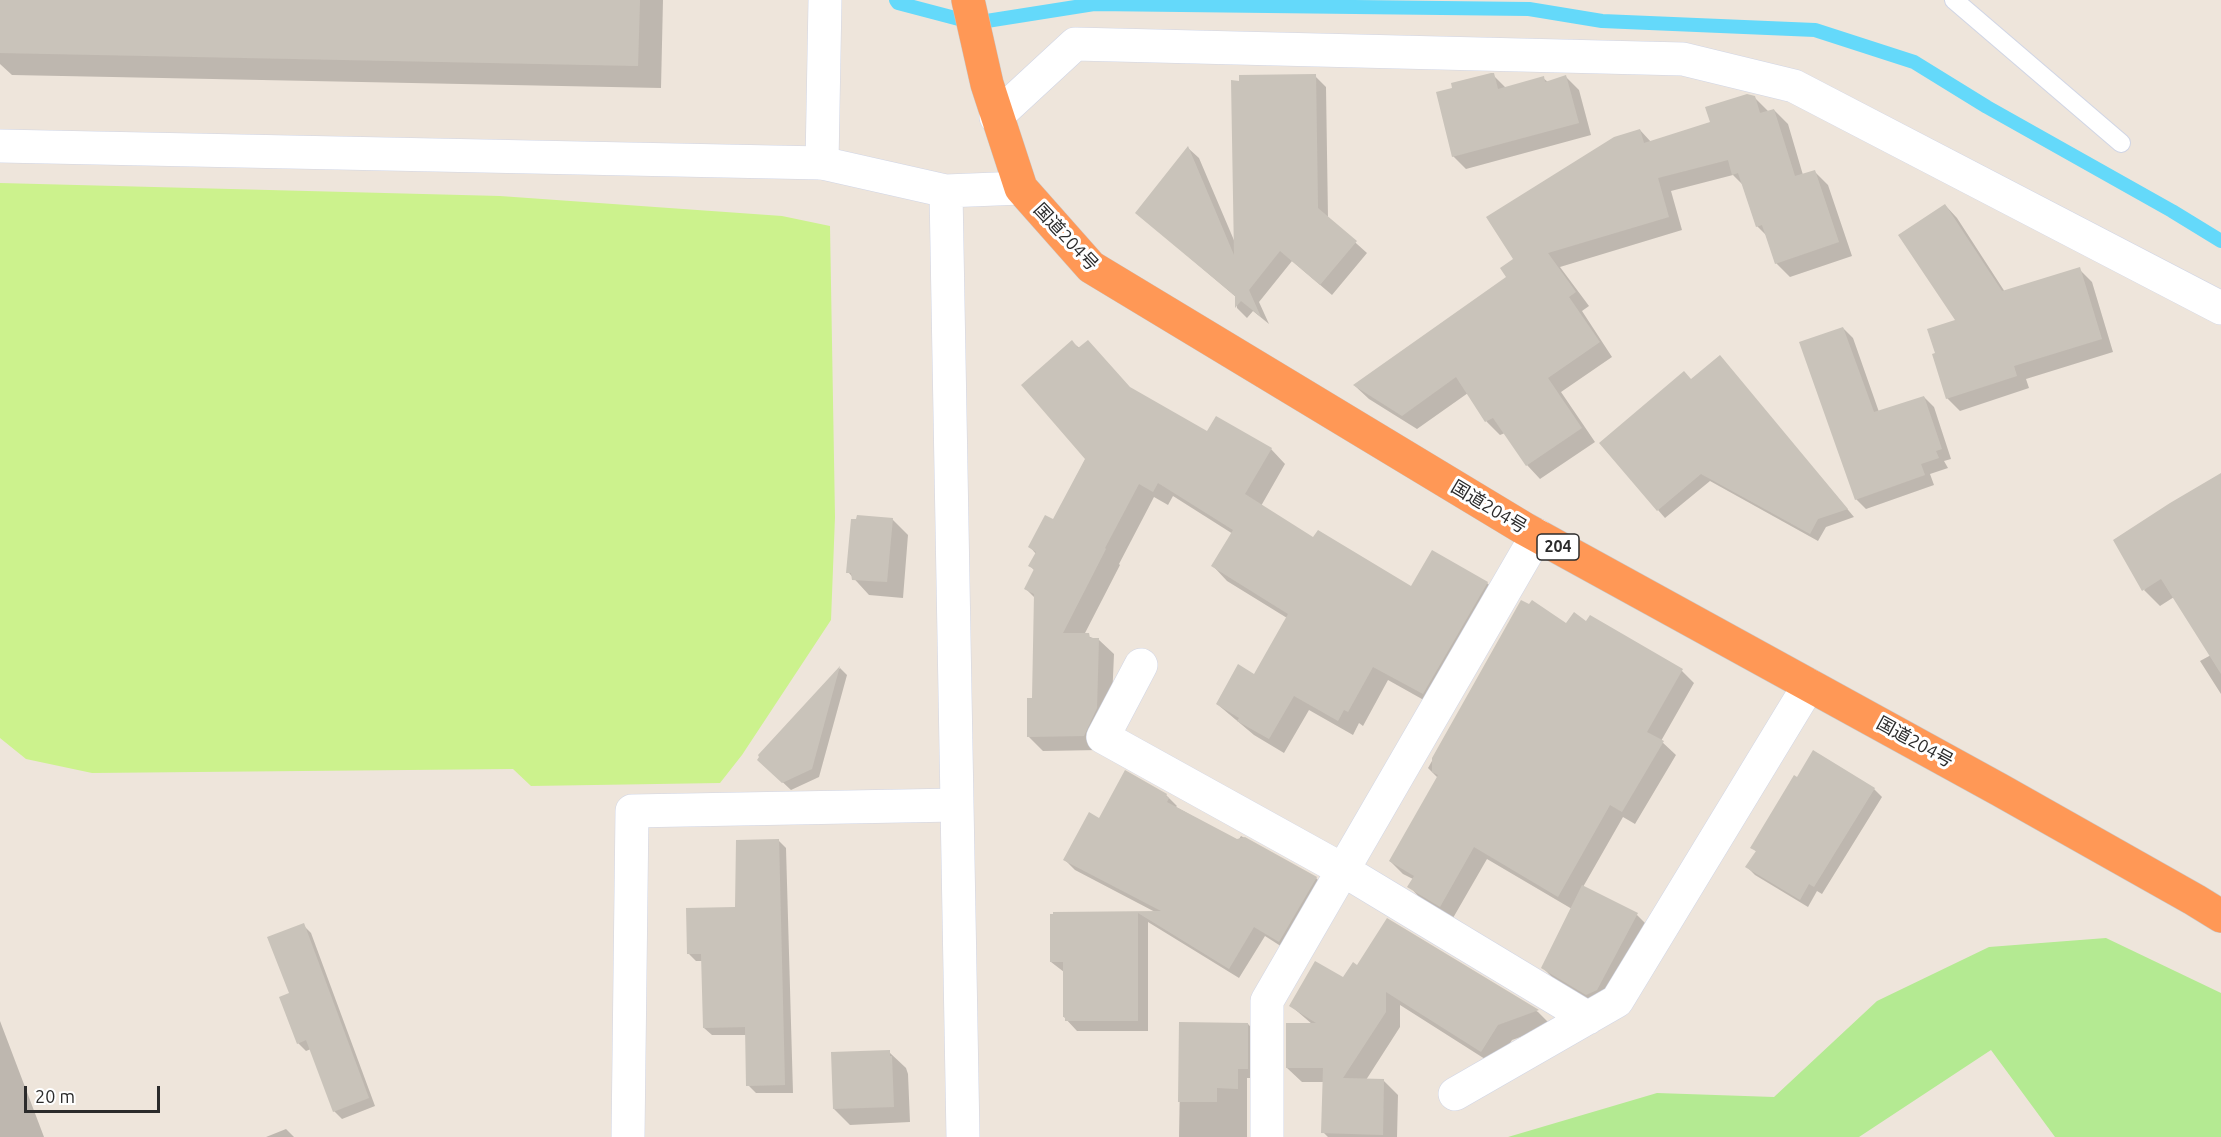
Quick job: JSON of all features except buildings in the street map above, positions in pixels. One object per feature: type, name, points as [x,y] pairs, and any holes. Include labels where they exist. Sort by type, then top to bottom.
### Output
[{"type":"highway","name":"国道204号","points":[[968,0],[996,117],[1021,188],[1091,267],[1537,535],[2011,795],[2221,916]]},
{"type":"street","points":[[822,163],[825,0]]},
{"type":"street","points":[[996,117],[1075,44],[1683,59],[1794,86],[2221,308]]},
{"type":"street","points":[[0,146],[822,163],[946,191],[1021,188]]},
{"type":"street","points":[[946,191],[963,1137]]},
{"type":"street","points":[[1267,1137],[1267,1001],[1537,535]]},
{"type":"street","points":[[1141,665],[1103,737],[1343,870],[1588,1018]]},
{"type":"street","points":[[1455,1095],[1617,1001],[1809,685]]},
{"type":"street","points":[[628,1137],[632,811],[956,805]]},
{"type":"lane","points":[[1954,0],[2121,143]]},
{"type":"green space","points":[[0,183],[500,196],[782,216],[830,226],[835,517],[831,620],[742,755],[720,783],[531,786],[513,769],[92,773],[26,759],[0,738]]},
{"type":"green space","points":[[2106,938],[2221,993],[2221,1137],[2055,1137],[1991,1050],[1859,1137],[1508,1137],[1657,1093],[1774,1097],[1877,1001],[1989,947]]},
{"type":"waterway","points":[[896,0],[898,3],[974,23],[1094,4],[1529,9],[1602,21],[1815,30],[1914,62],[1987,107],[2221,241]]}]
